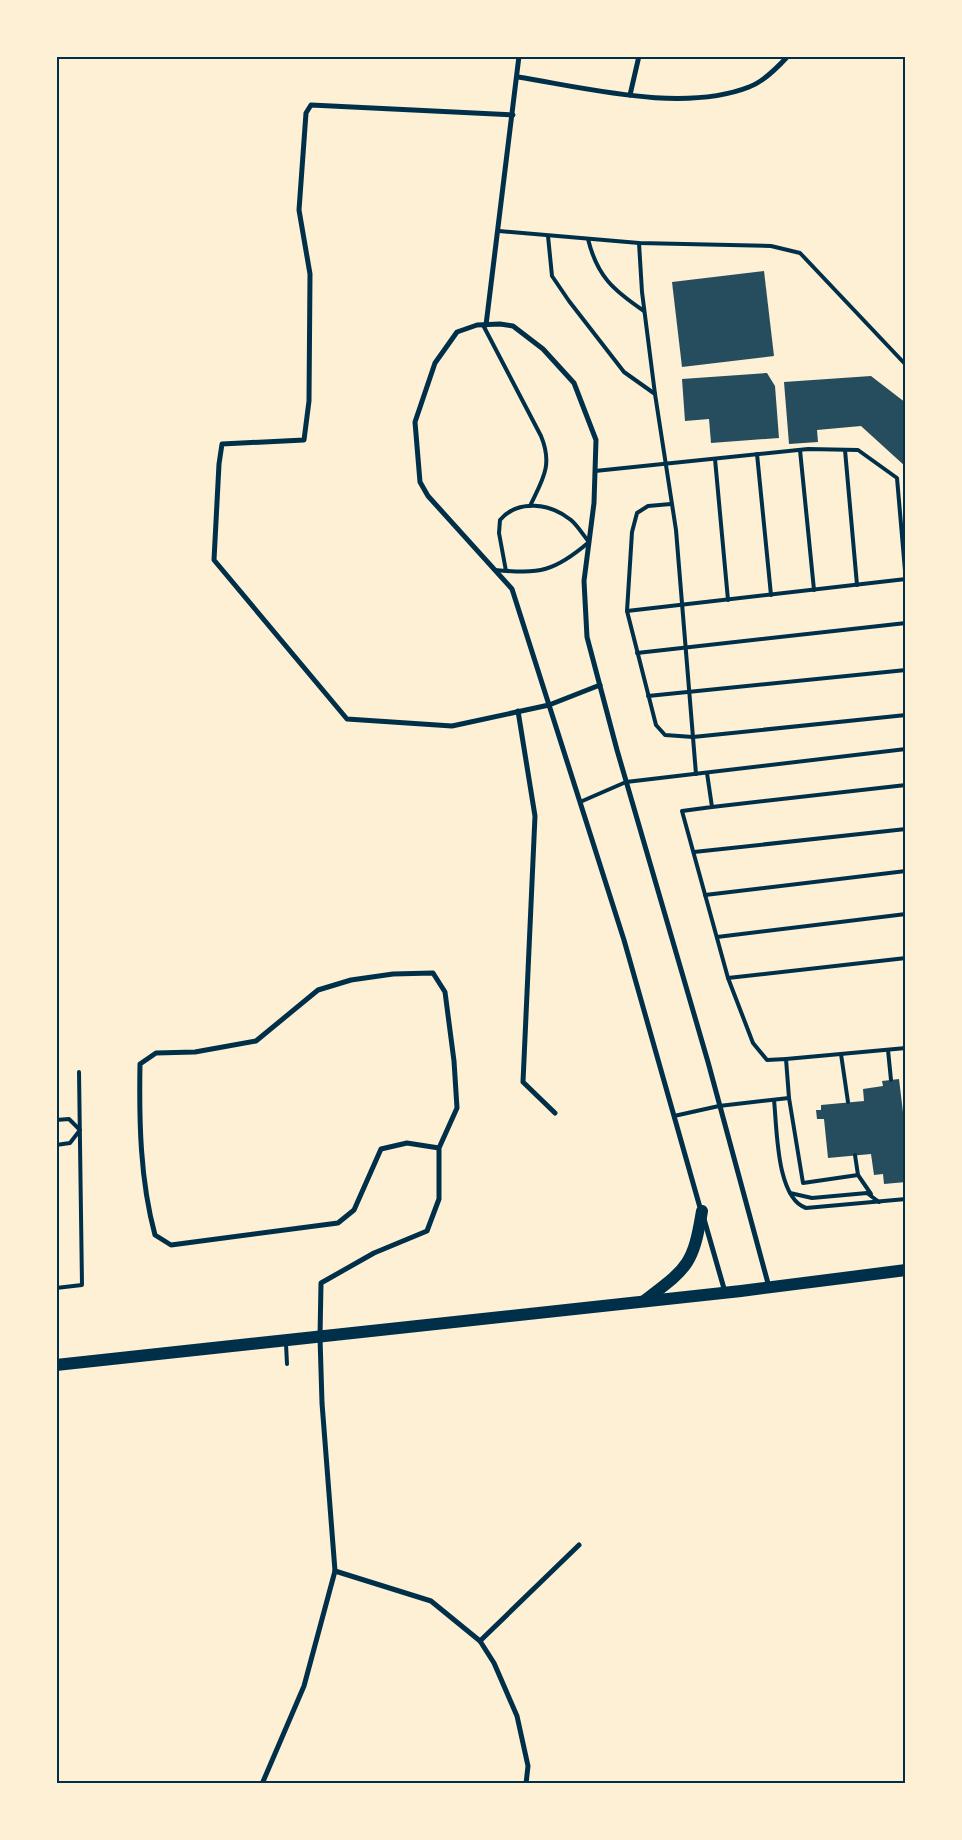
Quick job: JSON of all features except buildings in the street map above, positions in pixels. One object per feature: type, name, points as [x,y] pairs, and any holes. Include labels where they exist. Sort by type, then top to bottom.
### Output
[{"type":"main road","points":[[643,1301],[685,1268],[697,1240],[702,1211]]},
{"type":"main road","points":[[56,1365],[725,1293],[906,1270]]},
{"type":"street","points":[[485,325],[518,77],[519,56]]},
{"type":"street","points":[[630,95],[638,56]]},
{"type":"street","points":[[518,77],[630,95],[705,99],[751,87],[788,56]]},
{"type":"street","points":[[513,115],[311,105],[306,113],[298,210],[310,274],[309,401],[304,440],[222,444],[219,464],[214,560],[347,719],[452,726],[549,705],[600,685]]},
{"type":"street","points":[[725,1293],[624,940],[512,588],[428,496],[420,482],[415,422],[435,364],[457,332],[485,325],[500,324],[513,326],[542,349],[574,383],[596,440],[589,542],[584,581],[587,637],[626,782],[720,1106],[769,1288]]},
{"type":"street","points":[[518,711],[534,816],[523,1082],[555,1113]]},
{"type":"street","points":[[262,1784],[304,1686],[335,1571],[320,1337],[321,1283],[374,1253],[427,1231],[438,1198],[439,1148],[457,1108],[454,1061],[445,992],[432,973],[392,974],[359,978],[318,990],[256,1041],[195,1052],[156,1053],[140,1064],[140,1099],[147,1205],[155,1235],[171,1245],[338,1223],[354,1210],[381,1149],[407,1143],[439,1148]]},
{"type":"street","points":[[480,1641],[578,1546]]},
{"type":"street","points":[[335,1571],[431,1600],[480,1641],[494,1663],[517,1716],[528,1766],[526,1784]]},
{"type":"lane","points":[[498,231],[639,243],[771,246],[800,254],[906,365]]},
{"type":"lane","points":[[548,236],[552,276],[624,372],[655,394]]},
{"type":"lane","points":[[588,238],[593,257],[604,278],[619,294],[644,311]]},
{"type":"lane","points":[[639,243],[644,311],[676,530],[696,774]]},
{"type":"lane","points":[[485,325],[542,436],[548,453],[544,475],[530,506]]},
{"type":"lane","points":[[595,471],[800,450],[858,450],[897,478],[906,581],[627,611]]},
{"type":"lane","points":[[800,450],[814,590]]},
{"type":"lane","points":[[844,450],[857,585]]},
{"type":"lane","points":[[757,454],[771,595]]},
{"type":"lane","points":[[715,458],[728,600]]},
{"type":"lane","points":[[671,504],[648,506],[637,513],[632,532],[627,611],[656,725],[666,735],[693,737],[906,715]]},
{"type":"lane","points":[[495,570],[527,573],[548,570],[568,560],[589,542],[572,521],[559,512],[544,506],[530,506],[508,511],[500,520],[500,533],[506,571]]},
{"type":"lane","points":[[637,653],[906,623]]},
{"type":"lane","points":[[648,696],[906,670]]},
{"type":"lane","points":[[580,802],[626,782],[906,749]]},
{"type":"lane","points":[[707,773],[712,807]]},
{"type":"lane","points":[[906,785],[682,811],[728,978],[753,1042],[767,1060],[906,1048]]},
{"type":"lane","points":[[694,852],[906,829]]},
{"type":"lane","points":[[705,895],[906,871]]},
{"type":"lane","points":[[717,937],[906,914]]},
{"type":"lane","points":[[728,978],[906,958]]},
{"type":"lane","points":[[888,1050],[891,1080]]},
{"type":"lane","points":[[841,1054],[848,1102]]},
{"type":"lane","points":[[786,1059],[789,1098],[803,1183],[858,1175]]},
{"type":"lane","points":[[56,1288],[82,1285],[79,1072]]},
{"type":"lane","points":[[674,1116],[720,1106],[789,1098]]},
{"type":"lane","points":[[774,1100],[783,1177],[793,1200],[806,1208],[906,1199]]},
{"type":"lane","points":[[56,1120],[69,1119],[80,1130]]},
{"type":"lane","points":[[56,1145],[70,1143],[80,1130]]},
{"type":"lane","points":[[855,1155],[858,1175],[871,1194],[880,1202]]},
{"type":"lane","points":[[905,1182],[906,1193]]},
{"type":"lane","points":[[790,1193],[812,1198],[871,1194]]},
{"type":"lane","points":[[286,1340],[287,1364]]}]
